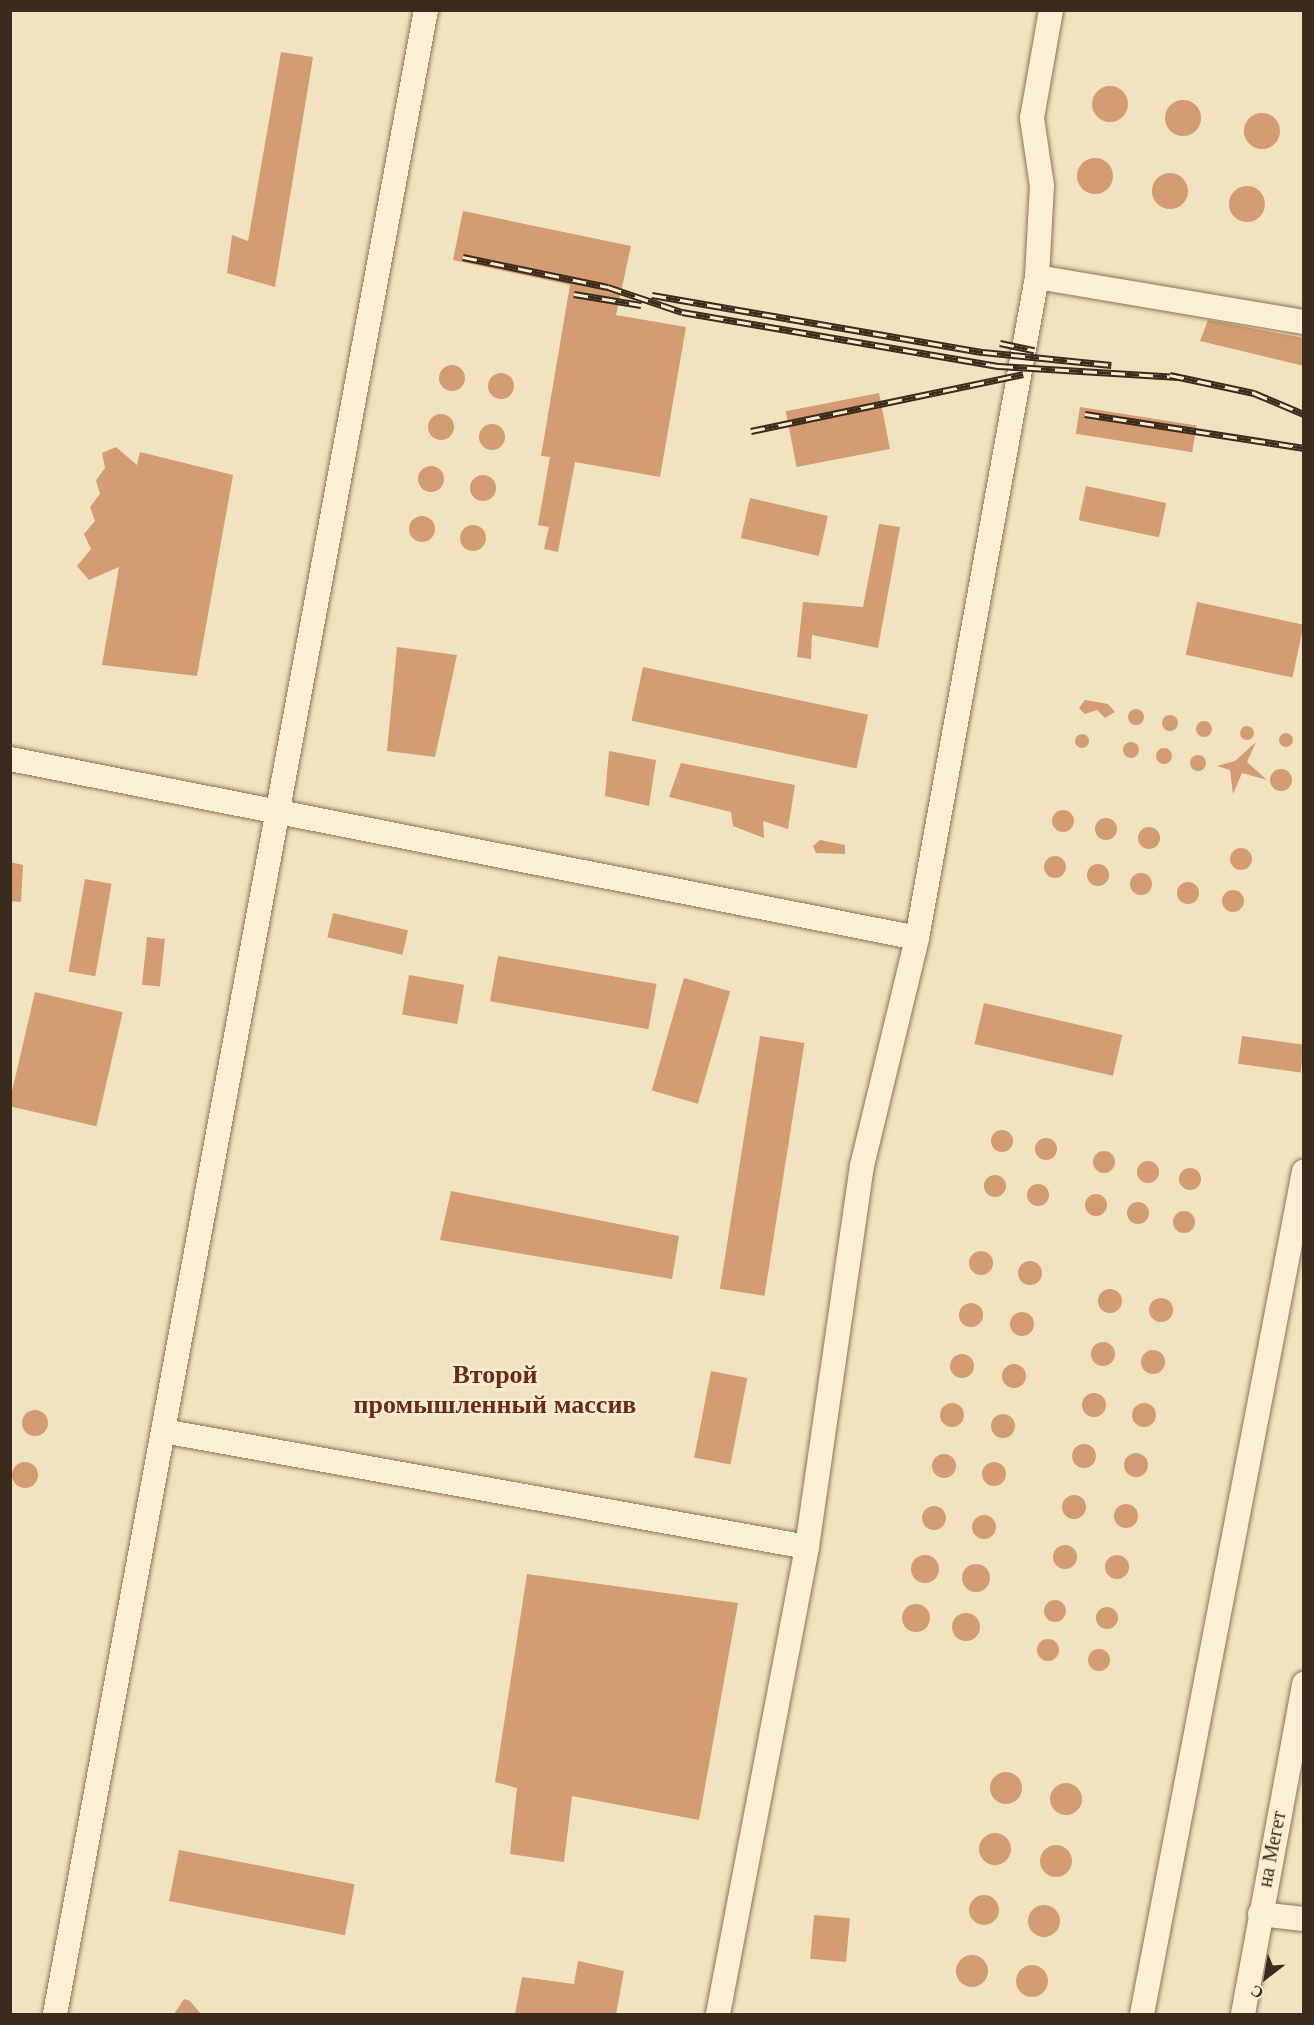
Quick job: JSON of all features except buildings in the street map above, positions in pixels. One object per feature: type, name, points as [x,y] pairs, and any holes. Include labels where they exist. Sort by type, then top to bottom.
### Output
[{"type":"street","points":[[55,2014],[276,810],[426,10]]},
{"type":"street","points":[[718,2014],[807,1547],[862,1166],[917,938],[1037,277],[1042,186],[1032,118],[1051,10]]},
{"type":"street","points":[[1037,277],[1304,322]]},
{"type":"street","points":[[10,759],[917,938]]},
{"type":"street","points":[[1142,2014],[1304,1171]]},
{"type":"street","points":[[163,1431],[807,1547]]},
{"type":"street","name":"на Мегет","points":[[1243,2014],[1303,1689]]},
{"type":"street","points":[[1260,1914],[1304,1919]]},
{"type":"railway","points":[[463,257],[608,287],[682,312],[999,366],[1179,377]]},
{"type":"railway","points":[[574,294],[641,305]]},
{"type":"railway","points":[[652,295],[983,352],[1111,365]]},
{"type":"railway","points":[[1000,343],[1034,350]]},
{"type":"railway","points":[[751,431],[1023,374]]},
{"type":"railway","points":[[1170,375],[1254,393],[1304,414]]},
{"type":"railway","points":[[1085,414],[1304,448]]},
{"type":"district","name":"Второй промышленный массив","points":[[495,1390]]}]
